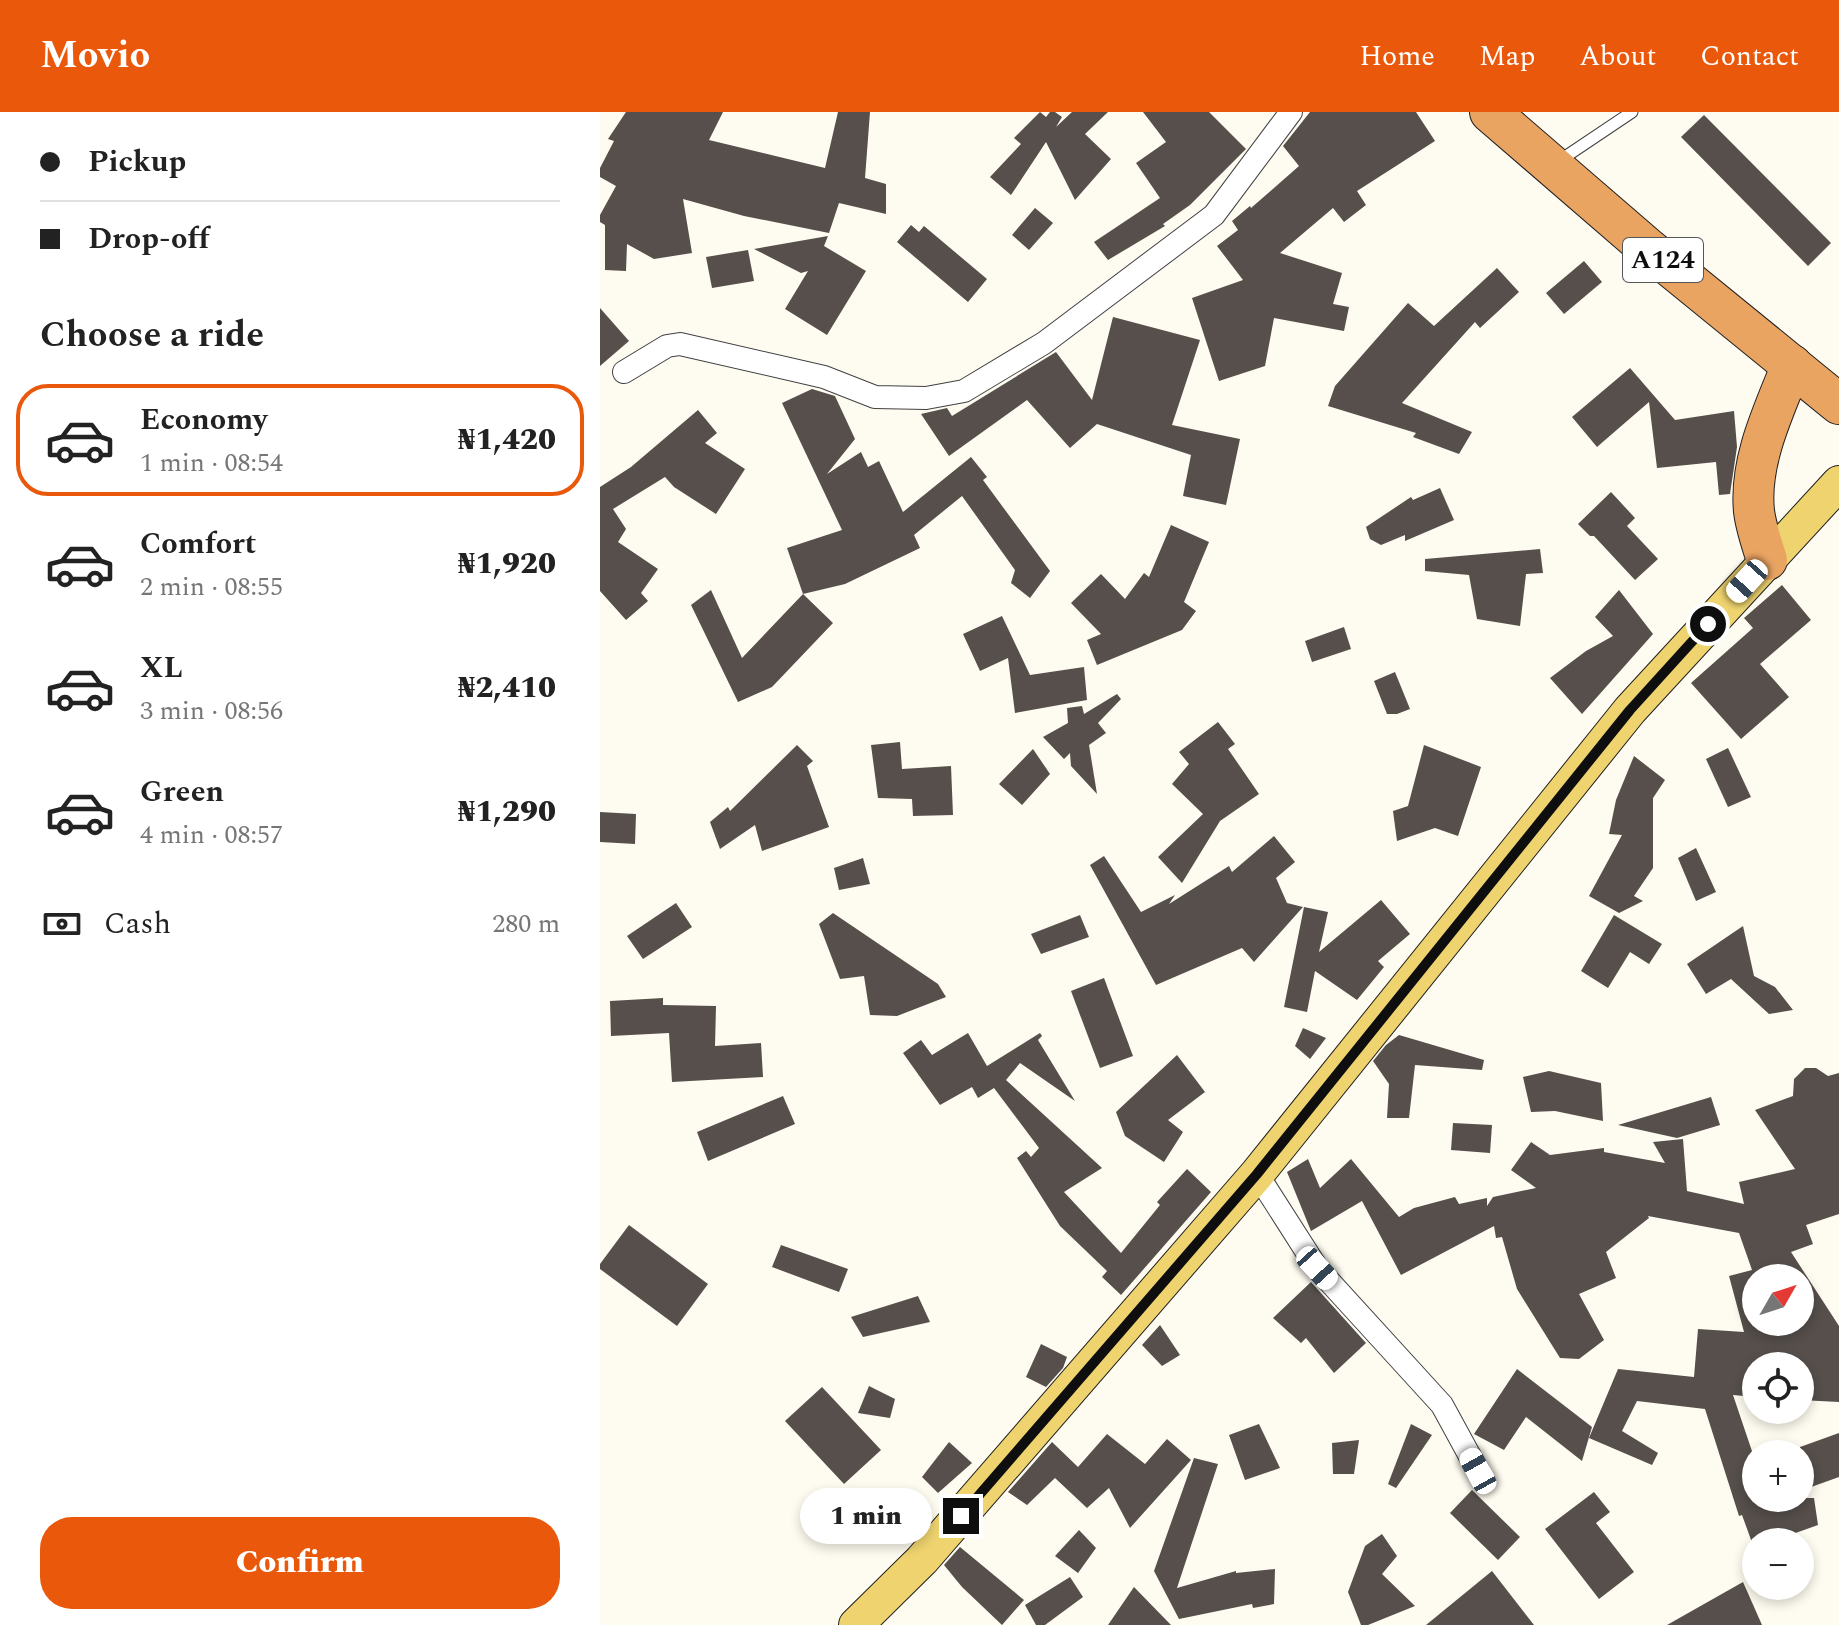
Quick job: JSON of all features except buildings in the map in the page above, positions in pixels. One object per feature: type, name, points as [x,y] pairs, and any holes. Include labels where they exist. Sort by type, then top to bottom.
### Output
[{"type":"highway","name":"A124","points":[[1490,112],[1645,246],[1839,404]]},
{"type":"highway","points":[[1767,560],[1754,509],[1755,479],[1767,431],[1792,365]]},
{"type":"main road","points":[[856,1625],[922,1560],[1257,1174],[1630,710],[1839,483]]},
{"type":"street","points":[[624,372],[667,346],[680,344],[824,377],[875,397],[926,398],[964,391],[1044,343],[1214,215],[1291,112]]},
{"type":"street","points":[[1257,1174],[1317,1268],[1442,1405],[1478,1471]]},
{"type":"lane","points":[[1552,165],[1632,112]]},
{"type":"route","points":[[961,1516],[1257,1174],[1630,710],[1708,624]]}]
